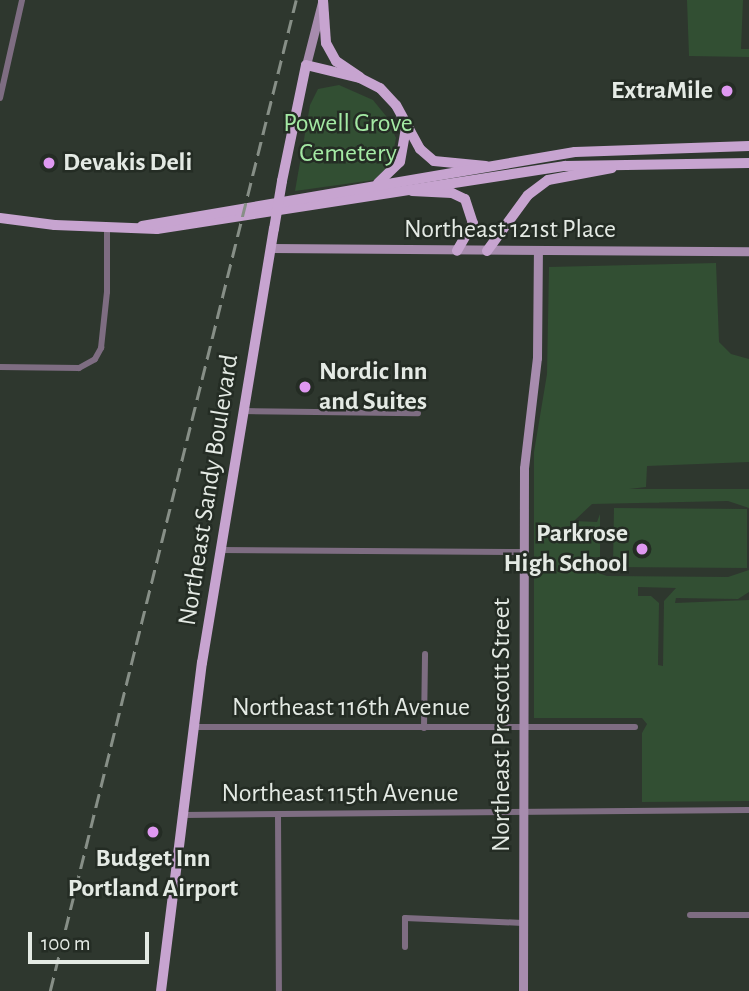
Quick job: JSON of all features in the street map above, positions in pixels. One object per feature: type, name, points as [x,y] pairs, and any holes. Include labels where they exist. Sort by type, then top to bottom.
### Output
[{"type":"main road","points":[[323,0],[326,43],[336,61],[385,92],[420,149],[434,161],[490,167]]},
{"type":"main road","points":[[306,65],[360,78]]},
{"type":"main road","name":"Northeast Sandy Boulevard","points":[[161,991],[193,727],[220,551],[282,181],[306,65]]},
{"type":"main road","points":[[373,186],[400,162],[407,124]]},
{"type":"main road","points":[[142,226],[612,148],[749,146]]},
{"type":"main road","points":[[487,251],[528,195],[548,180],[639,162]]},
{"type":"main road","points":[[0,218],[107,227],[183,225],[565,166],[639,162],[749,163]]},
{"type":"main road","points":[[408,190],[426,195],[452,193],[465,199],[473,223],[457,251]]},
{"type":"street","points":[[0,98],[22,0]]},
{"type":"street","name":"Northeast Sandy Boulevard","points":[[306,65],[323,0]]},
{"type":"street","points":[[0,367],[79,368],[95,359],[101,348],[107,292],[107,227]]},
{"type":"street","name":"Northeast 121st Place","points":[[271,248],[749,251]]},
{"type":"street","name":"Northeast Prescott Street","points":[[523,991],[524,452],[537,358],[538,251]]},
{"type":"street","points":[[243,411],[418,413]]},
{"type":"street","points":[[220,551],[524,552]]},
{"type":"street","points":[[424,728],[425,654]]},
{"type":"street","name":"Northeast 116th Avenue","points":[[193,727],[635,727]]},
{"type":"street","name":"Northeast 115th Avenue","points":[[183,815],[749,810]]},
{"type":"street","points":[[278,814],[279,991]]},
{"type":"street","points":[[690,915],[749,915]]},
{"type":"street","points":[[405,947],[405,918],[523,923]]},
{"type":"green space","points":[[687,0],[743,0],[741,49],[749,49],[749,57],[689,56]]},
{"type":"green space","name":"Powell Grove Cemetery","points":[[339,85],[373,100],[386,116],[396,138],[391,164],[374,180],[295,191],[310,105],[318,89]]},
{"type":"green space","name":"Parkrose High School","points":[[716,263],[719,342],[731,354],[749,359],[749,462],[647,466],[646,487],[629,489],[749,489],[749,508],[728,501],[592,504],[574,521],[597,522],[600,514],[600,557],[575,558],[584,568],[607,576],[728,577],[749,570],[749,592],[738,599],[676,598],[675,603],[749,600],[749,801],[642,802],[642,733],[647,724],[642,718],[534,718],[534,452],[547,374],[549,267]],"holes":[[[638,587],[676,588],[664,601],[663,666],[658,665],[659,603],[651,596],[638,596]]]},
{"type":"green space","points":[[614,508],[747,509],[747,568],[613,567]]},
{"type":"railway","points":[[50,991],[296,0]]},
{"type":"place","name":"ExtraMile","points":[[727,91]]},
{"type":"place","name":"Devakis Deli","points":[[49,163]]},
{"type":"place","name":"Nordic Inn and Suites","points":[[305,387]]},
{"type":"place","name":"Parkrose High School","points":[[642,549]]},
{"type":"place","name":"Budget Inn Portland Airport","points":[[153,832]]}]
